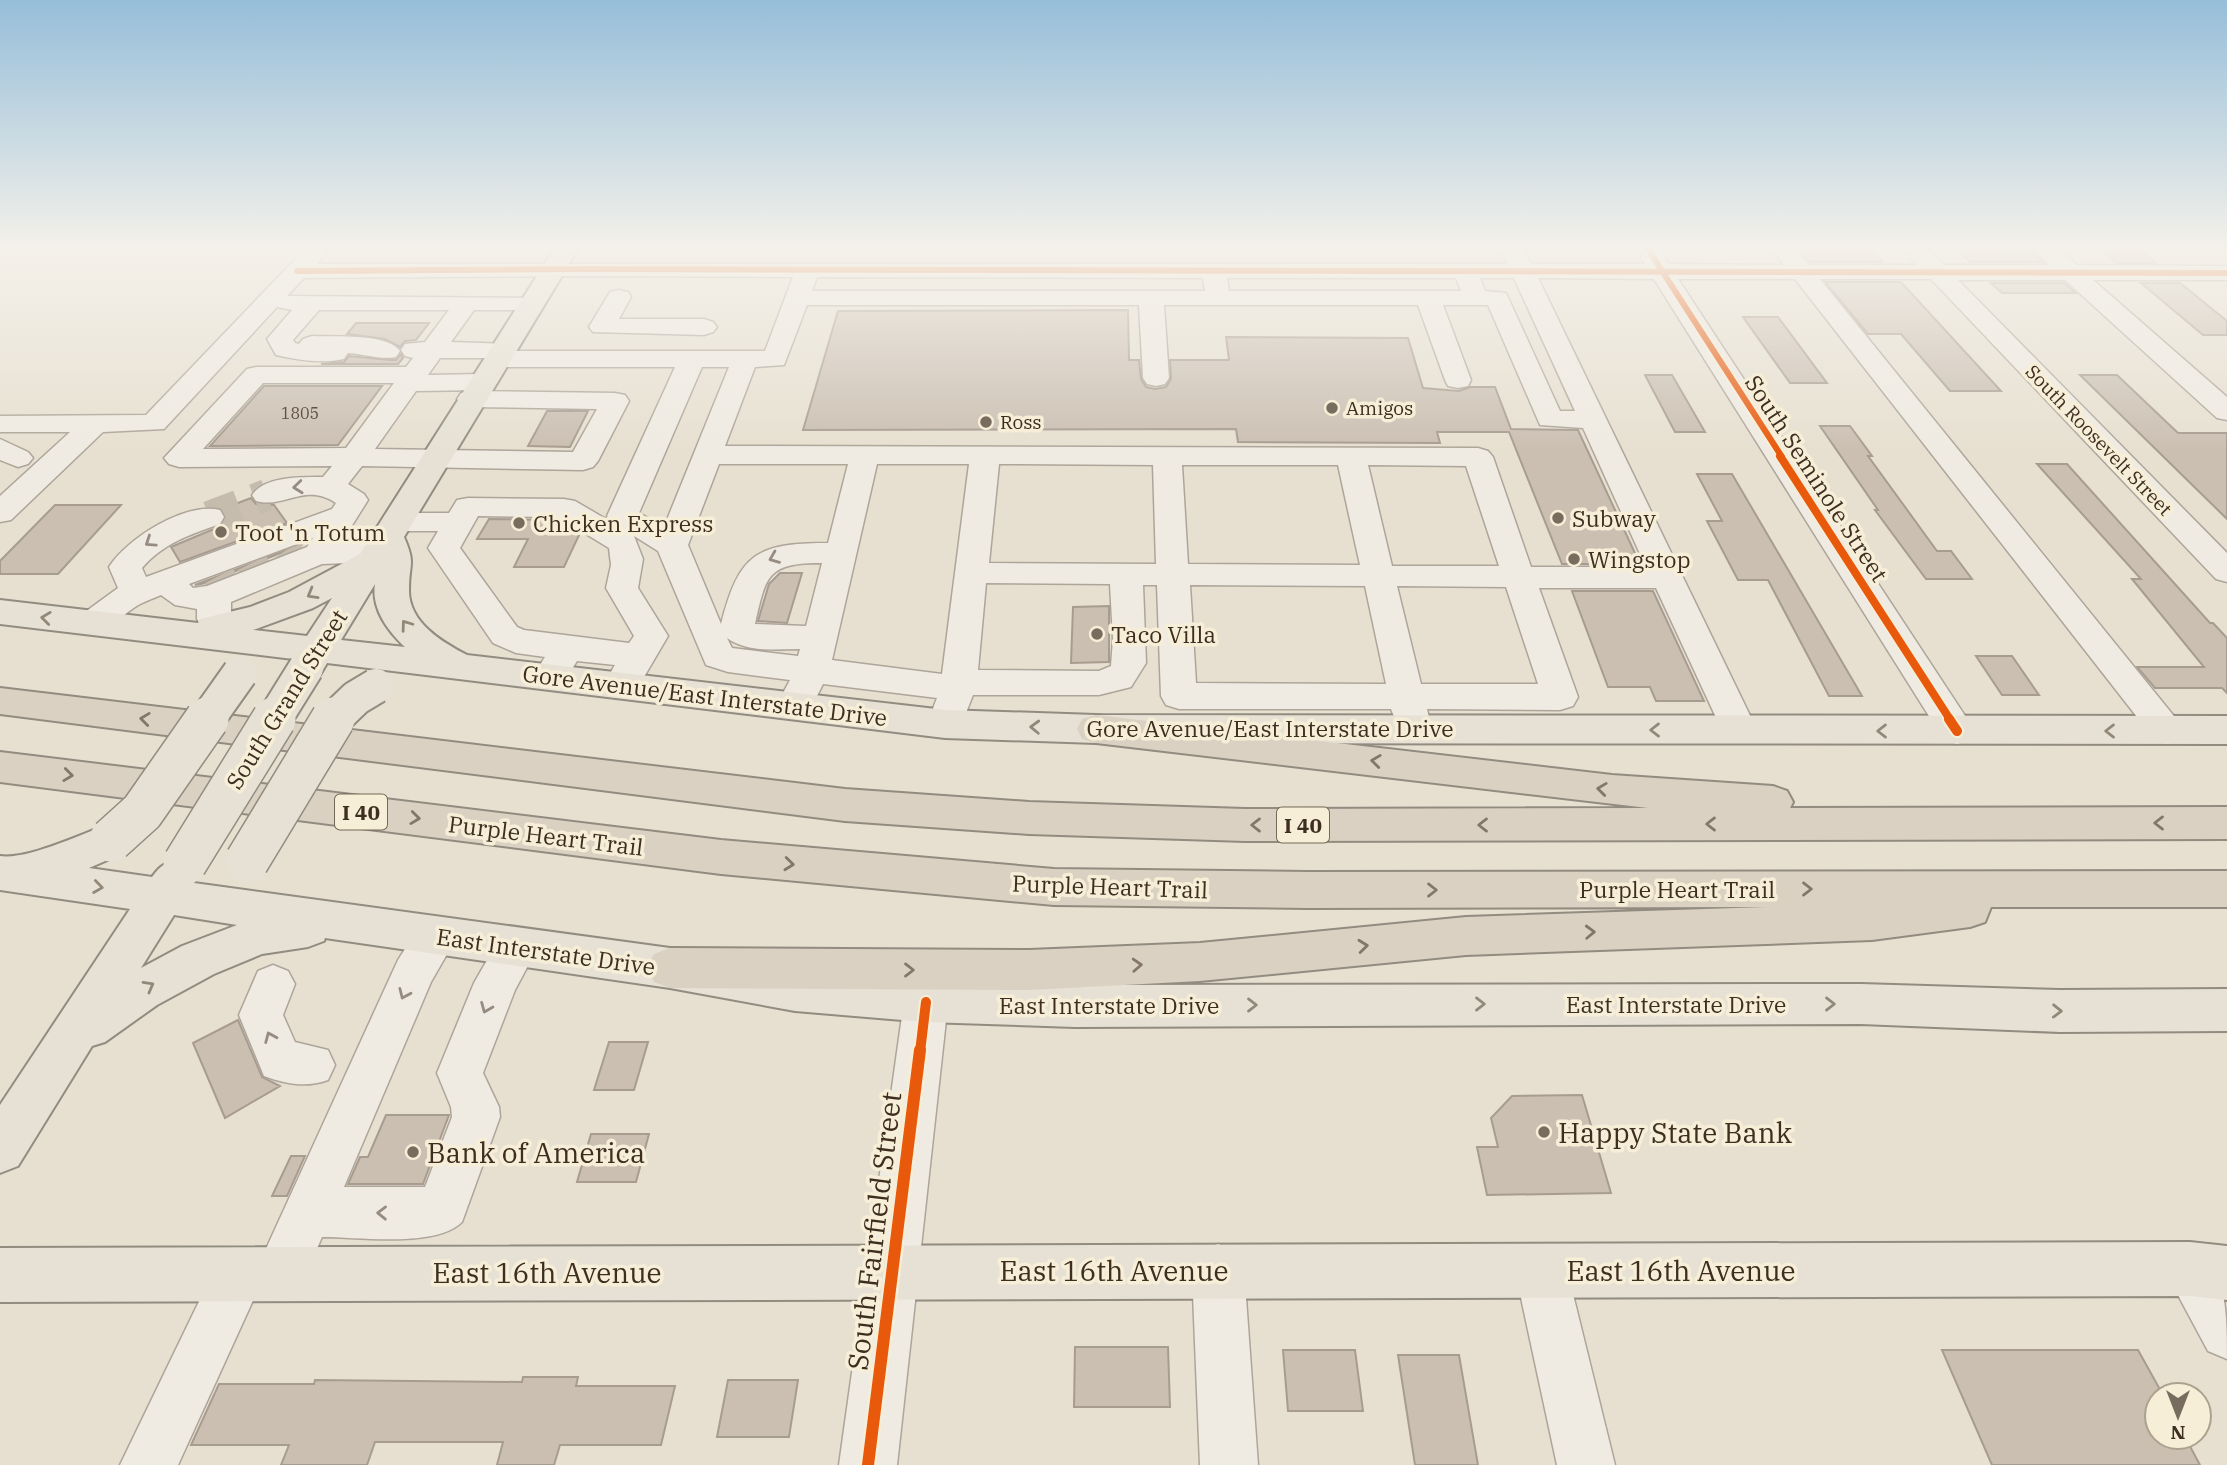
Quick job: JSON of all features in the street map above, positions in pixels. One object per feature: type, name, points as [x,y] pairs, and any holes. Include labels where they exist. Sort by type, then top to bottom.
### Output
[{"type":"highway","name":"I 40","points":[[0,701],[845,805],[1030,818],[1245,825],[2227,823]]},
{"type":"highway","points":[[1096,729],[1612,790],[1742,799],[1987,823]]},
{"type":"highway","name":"Purple Heart Trail","points":[[0,767],[721,857],[1054,887],[1308,890],[2227,889]]},
{"type":"highway","points":[[670,968],[1029,970],[1200,962],[1466,936],[1872,922],[2123,889]]},
{"type":"main road","name":"South Grand Street","points":[[0,1149],[174,880],[524,314]]},
{"type":"main road","points":[[0,612],[169,631],[223,606],[258,617],[301,600],[388,534],[396,557],[391,592],[402,624],[448,666]]},
{"type":"main road","points":[[223,606],[312,658]]},
{"type":"main road","points":[[3,873],[75,856],[111,840],[142,812],[223,606]]},
{"type":"main road","name":"Gore Avenue/East Interstate Drive","points":[[312,658],[448,666],[558,662],[630,670],[794,706],[945,724],[1096,729],[1410,713],[1740,730],[2227,730]]},
{"type":"main road","points":[[260,910],[246,878],[247,861],[334,718],[356,698],[376,686],[448,666]]},
{"type":"main road","name":"East Interstate Drive","points":[[3,873],[174,880],[260,910],[670,968],[794,992],[926,1002],[1075,1006],[1861,1004],[2060,1011],[2227,1010]]},
{"type":"main road","points":[[72,1038],[141,990],[198,960],[258,936],[348,922]]},
{"type":"main road","name":"East 16th Avenue","points":[[0,1275],[891,1270],[2215,1270]]},
{"type":"street","points":[[0,424],[154,423],[256,314]]},
{"type":"street","points":[[302,314],[279,339],[285,349],[308,353],[356,354],[433,350],[488,372],[615,401],[583,461],[354,457],[179,458],[256,374],[412,379],[488,372],[692,359],[775,359],[791,314]]},
{"type":"street","points":[[355,314],[307,332],[303,337],[309,344],[371,346],[387,351]]},
{"type":"street","points":[[293,553],[342,501],[354,457],[459,314]]},
{"type":"street","points":[[610,314],[603,327],[704,327]]},
{"type":"street","points":[[1153,314],[1156,378]]},
{"type":"street","points":[[1434,314],[1458,380]]},
{"type":"street","points":[[1504,314],[1550,419],[1593,419]]},
{"type":"street","points":[[1543,314],[1740,730]]},
{"type":"street","name":"South Seminole Street","points":[[1690,314],[1957,731]]},
{"type":"street","name":"South Roosevelt Street","points":[[1978,314],[2227,572]]},
{"type":"street","points":[[2117,314],[2227,412]]},
{"type":"street","points":[[692,359],[622,516],[672,545],[718,657],[812,671],[959,685],[1112,682],[1122,677],[1130,664],[1126,574]]},
{"type":"street","points":[[672,545],[745,359]]},
{"type":"street","points":[[0,513],[95,424]]},
{"type":"street","points":[[708,455],[865,455],[1478,457],[1560,697],[1410,713],[1179,696],[1167,456]]},
{"type":"street","points":[[794,706],[812,671],[865,455]]},
{"type":"street","points":[[945,724],[959,685],[985,456]]},
{"type":"street","points":[[1351,457],[1410,713]]},
{"type":"street","points":[[267,495],[293,486],[342,501],[388,534]]},
{"type":"street","points":[[558,662],[505,635],[444,548],[468,508],[564,508],[622,542],[626,548],[628,571],[622,588],[651,636],[630,670]]},
{"type":"street","points":[[209,517],[159,535],[139,549],[125,567],[151,587],[223,606],[253,566],[293,553],[459,522]]},
{"type":"street","points":[[820,638],[760,638],[740,633],[737,628],[752,574],[766,560],[787,553],[841,553]]},
{"type":"street","points":[[93,623],[127,597],[151,587]]},
{"type":"street","points":[[149,1465],[260,1274],[308,1212],[413,973],[437,935]]},
{"type":"street","points":[[400,1273],[415,1235],[444,1204],[476,1116],[460,1073],[496,983],[517,947]]},
{"type":"street","points":[[274,984],[261,1015],[280,1061],[312,1065]]},
{"type":"street","name":"South Fairfield Street","points":[[868,1465],[926,1002]]},
{"type":"street","points":[[308,1212],[436,1212]]},
{"type":"street","points":[[1218,1270],[1228,1465]]},
{"type":"street","points":[[1541,1270],[1586,1465]]},
{"type":"street","points":[[2215,1270],[2227,1332]]},
{"type":"lane","points":[[1835,314],[2168,731]]},
{"type":"lane","points":[[971,573],[1668,578]]},
{"type":"building","points":[[837,314],[1128,314],[1129,360],[1139,360],[1141,379],[1146,387],[1155,389],[1166,387],[1171,379],[1170,360],[1229,360],[1226,337],[1408,338],[1423,388],[1459,391],[1470,387],[1495,387],[1511,429],[1578,430],[1640,564],[1562,564],[1509,432],[1437,432],[1440,443],[1238,442],[1236,429],[803,430]]},
{"type":"building","points":[[1852,314],[1931,314],[2001,391],[1950,391],[1901,334],[1868,334]]},
{"type":"building","points":[[2178,314],[2219,314],[2227,321],[2227,335],[2203,335]]},
{"type":"building","points":[[1743,317],[1778,317],[1827,383],[1790,383]]},
{"type":"building","points":[[356,323],[429,323],[416,340],[405,341],[400,347],[385,339],[347,334]]},
{"type":"building","points":[[401,354],[403,358],[398,364],[321,364],[344,362],[349,356],[396,360]]},
{"type":"building","points":[[1645,375],[1672,375],[1705,432],[1675,432]]},
{"type":"building","points":[[2080,375],[2117,375],[2178,433],[2227,433],[2227,519]]},
{"type":"building","points":[[264,386],[382,386],[338,445],[210,446]]},
{"type":"building","points":[[547,411],[588,411],[570,447],[528,446]]},
{"type":"building","points":[[1820,426],[1850,426],[1872,456],[1868,456],[1937,551],[1951,551],[1972,579],[1926,579],[1875,510],[1878,510]]},
{"type":"building","points":[[2037,464],[2067,464],[2210,623],[2227,638],[2227,693],[2222,688],[2155,688],[2137,667],[2204,667],[2132,579],[2141,579]]},
{"type":"building","points":[[1697,474],[1732,474],[1862,696],[1829,696],[1768,580],[1738,580],[1707,521],[1722,521]]},
{"type":"building","name":"Toot 'n Totum","points":[[251,498],[256,504],[274,505],[287,523],[180,562],[171,547],[221,526],[226,518],[222,509]]},
{"type":"building","points":[[55,505],[121,505],[58,574],[0,574],[0,561]]},
{"type":"building","points":[[489,519],[555,520],[548,534],[580,533],[564,567],[514,567],[528,539],[477,539]]},
{"type":"building","points":[[303,544],[206,583],[195,585]]},
{"type":"building","points":[[780,573],[802,573],[787,623],[758,621],[769,584]]},
{"type":"building","points":[[1572,591],[1653,591],[1704,701],[1656,701],[1650,687],[1608,687]]},
{"type":"building","name":"Taco Villa","points":[[1109,606],[1109,662],[1071,663],[1073,607]]},
{"type":"building","points":[[1976,656],[2012,656],[2039,695],[2002,695]]},
{"type":"building","points":[[238,1020],[262,1077],[280,1086],[225,1118],[193,1043]]},
{"type":"building","points":[[609,1042],[648,1042],[634,1090],[594,1090]]},
{"type":"building","name":"Happy State Bank","points":[[1582,1095],[1611,1193],[1487,1195],[1477,1147],[1498,1147],[1491,1118],[1512,1096]]},
{"type":"building","points":[[386,1115],[449,1115],[423,1184],[348,1184],[360,1157],[368,1157]]},
{"type":"building","points":[[591,1134],[649,1134],[636,1182],[577,1182]]},
{"type":"building","points":[[291,1156],[305,1156],[287,1196],[272,1196]]},
{"type":"building","points":[[1075,1347],[1168,1347],[1170,1407],[1074,1407]]},
{"type":"building","points":[[1283,1350],[1355,1350],[1363,1411],[1288,1411]]},
{"type":"building","points":[[1942,1350],[2138,1350],[2155,1381],[2143,1381],[2143,1451],[2192,1451],[2200,1465],[1992,1465]]},
{"type":"building","points":[[1398,1355],[1459,1355],[1478,1465],[1415,1465]]},
{"type":"building","points":[[523,1377],[578,1377],[576,1386],[675,1386],[661,1445],[560,1445],[554,1465],[497,1465],[503,1442],[375,1442],[367,1465],[281,1465],[289,1445],[191,1445],[219,1384],[314,1384],[315,1380],[522,1382]]},
{"type":"building","points":[[728,1380],[798,1380],[789,1437],[717,1437]]},
{"type":"tunnel","points":[[209,517],[267,495]]},
{"type":"tunnel","points":[[285,551],[291,560]]},
{"type":"tunnel","points":[[252,563],[257,573]]},
{"type":"tunnel","points":[[219,576],[224,586]]},
{"type":"cycle path","points":[[1690,314],[1957,731]]},
{"type":"cycle path","points":[[868,1465],[926,1002]]},
{"type":"place","name":"Amigos","points":[[1332,408]]},
{"type":"place","name":"Ross","points":[[986,422]]},
{"type":"place","name":"Subway","points":[[1558,518]]},
{"type":"place","name":"Chicken Express","points":[[519,523]]},
{"type":"place","name":"Toot 'n Totum","points":[[221,532]]},
{"type":"place","name":"Wingstop","points":[[1574,559]]},
{"type":"place","name":"Taco Villa","points":[[1097,634]]},
{"type":"place","name":"Happy State Bank","points":[[1544,1132]]},
{"type":"place","name":"Bank of America","points":[[413,1152]]}]
